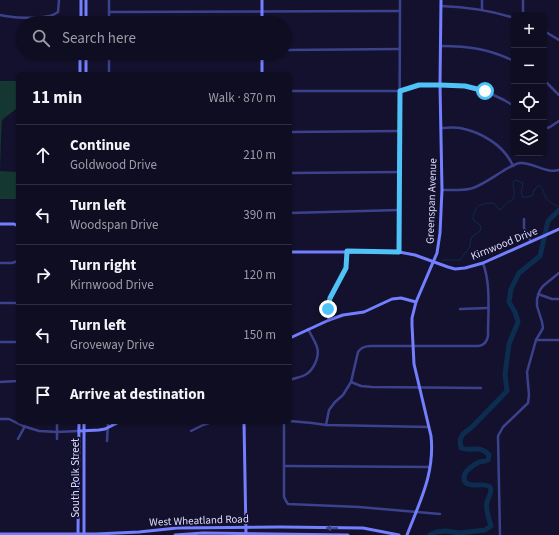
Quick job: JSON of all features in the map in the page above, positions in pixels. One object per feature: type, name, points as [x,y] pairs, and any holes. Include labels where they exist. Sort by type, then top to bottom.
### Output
[{"type":"street","points":[[50,16],[58,12],[59,0]]},
{"type":"street","points":[[81,0],[81,16]]},
{"type":"street","points":[[86,0],[86,16]]},
{"type":"street","points":[[109,0],[109,16]]},
{"type":"street","points":[[262,0],[262,16]]},
{"type":"street","points":[[399,252],[400,0]]},
{"type":"street","name":"Greenspan Avenue","points":[[407,535],[426,486],[431,467],[432,443],[414,364],[412,325],[416,302],[438,248],[442,190],[440,85],[441,0]]},
{"type":"street","points":[[482,0],[482,9]]},
{"type":"street","points":[[523,0],[523,12]]},
{"type":"street","points":[[441,6],[482,9],[511,17]]},
{"type":"street","points":[[109,12],[400,11]]},
{"type":"street","points":[[0,15],[16,16]]},
{"type":"street","points":[[547,32],[559,40]]},
{"type":"street","points":[[441,46],[478,48],[511,60]]},
{"type":"street","points":[[292,50],[400,49]]},
{"type":"street","points":[[80,60],[80,72]]},
{"type":"street","points":[[86,60],[86,72]]},
{"type":"street","points":[[109,60],[109,72]]},
{"type":"street","points":[[262,60],[262,72]]},
{"type":"street","points":[[547,83],[559,95]]},
{"type":"street","points":[[292,91],[400,91],[419,85],[465,86],[485,91],[511,104]]},
{"type":"street","points":[[547,128],[559,121]]},
{"type":"street","points":[[441,128],[462,129],[476,132],[499,147],[509,158],[513,166]]},
{"type":"street","points":[[292,132],[400,131]]},
{"type":"street","points":[[442,190],[465,190],[473,188],[517,164],[524,163],[543,169],[554,171],[559,170]]},
{"type":"street","points":[[292,173],[400,172]]},
{"type":"street","points":[[292,213],[399,210]]},
{"type":"street","points":[[524,219],[524,228],[531,242]]},
{"type":"street","points":[[0,224],[16,225]]},
{"type":"street","name":"Kirnwood Drive","points":[[292,252],[399,252],[415,255],[441,266],[455,269],[483,263],[559,229]]},
{"type":"street","points":[[329,320],[329,302],[346,268],[347,251]]},
{"type":"street","points":[[0,263],[16,262]]},
{"type":"street","points":[[326,425],[329,410],[343,395],[351,382],[360,349],[368,346],[479,346],[484,344],[488,336],[488,279],[483,263]]},
{"type":"street","points":[[500,535],[498,436],[503,427],[528,403],[529,395],[527,372],[536,340],[543,328],[537,306],[538,294],[543,286],[559,273]]},
{"type":"street","points":[[538,294],[552,299],[559,299]]},
{"type":"street","points":[[292,337],[329,320],[343,315],[364,312],[392,299],[401,298],[416,302]]},
{"type":"street","points":[[0,303],[16,303]]},
{"type":"street","points":[[460,309],[488,308]]},
{"type":"street","points":[[292,379],[304,376],[315,363],[317,347],[308,329]]},
{"type":"street","points":[[536,340],[559,340]]},
{"type":"street","points":[[0,342],[16,342]]},
{"type":"street","points":[[0,382],[16,382]]},
{"type":"street","points":[[351,382],[366,387],[481,388]]},
{"type":"street","points":[[0,419],[9,419],[16,422]]},
{"type":"street","points":[[292,421],[326,425],[429,427]]},
{"type":"street","points":[[20,424],[39,431],[57,432],[99,430],[108,428],[115,424]]},
{"type":"street","points":[[57,424],[57,439]]},
{"type":"street","name":"South Polk Street","points":[[78,535],[79,424]]},
{"type":"street","name":"South Polk Street","points":[[84,424],[84,535]]},
{"type":"street","points":[[107,441],[108,424]]},
{"type":"street","points":[[191,431],[206,424]]},
{"type":"street","points":[[244,424],[246,534]]},
{"type":"street","points":[[284,424],[284,497],[287,503],[291,505],[359,507],[440,514]]},
{"type":"street","points":[[18,439],[25,426]]},
{"type":"street","points":[[284,466],[431,467]]},
{"type":"street","points":[[79,474],[84,474]]},
{"type":"street","points":[[203,527],[203,533]]},
{"type":"street","name":"West Wheatland Road","points":[[2,535],[139,533],[178,528],[203,527],[364,528],[399,535]]},
{"type":"street","points":[[281,527],[281,534]]},
{"type":"street","name":"West Wheatland Road","points":[[175,535],[203,533],[348,535]]},
{"type":"green space","points":[[0,81],[16,81],[16,109],[2,120],[0,171]]},
{"type":"green space","points":[[0,171],[16,172],[16,199],[0,199]]},
{"type":"waterway","points":[[442,260],[460,260],[470,247],[472,237],[480,231],[481,228],[480,225],[473,220],[477,208],[482,204],[494,203],[501,210],[509,201],[513,199],[513,184],[515,180],[523,183],[521,192],[523,197],[533,195],[534,190],[539,185],[548,200],[559,207]]},
{"type":"waterway","points":[[430,535],[436,532],[445,531],[460,533],[485,530],[491,526],[486,508],[491,493],[490,487],[487,485],[467,484],[464,477],[466,472],[472,466],[479,462],[488,460],[489,455],[479,449],[461,448],[460,440],[463,434],[472,427],[507,391],[505,374],[509,344],[518,322],[515,312],[509,302],[511,289],[519,273],[540,256],[548,221],[559,210]]},
{"type":"route","points":[[328,309],[330,298],[346,268],[347,251],[399,252],[400,91],[419,85],[456,85],[485,91]]}]
